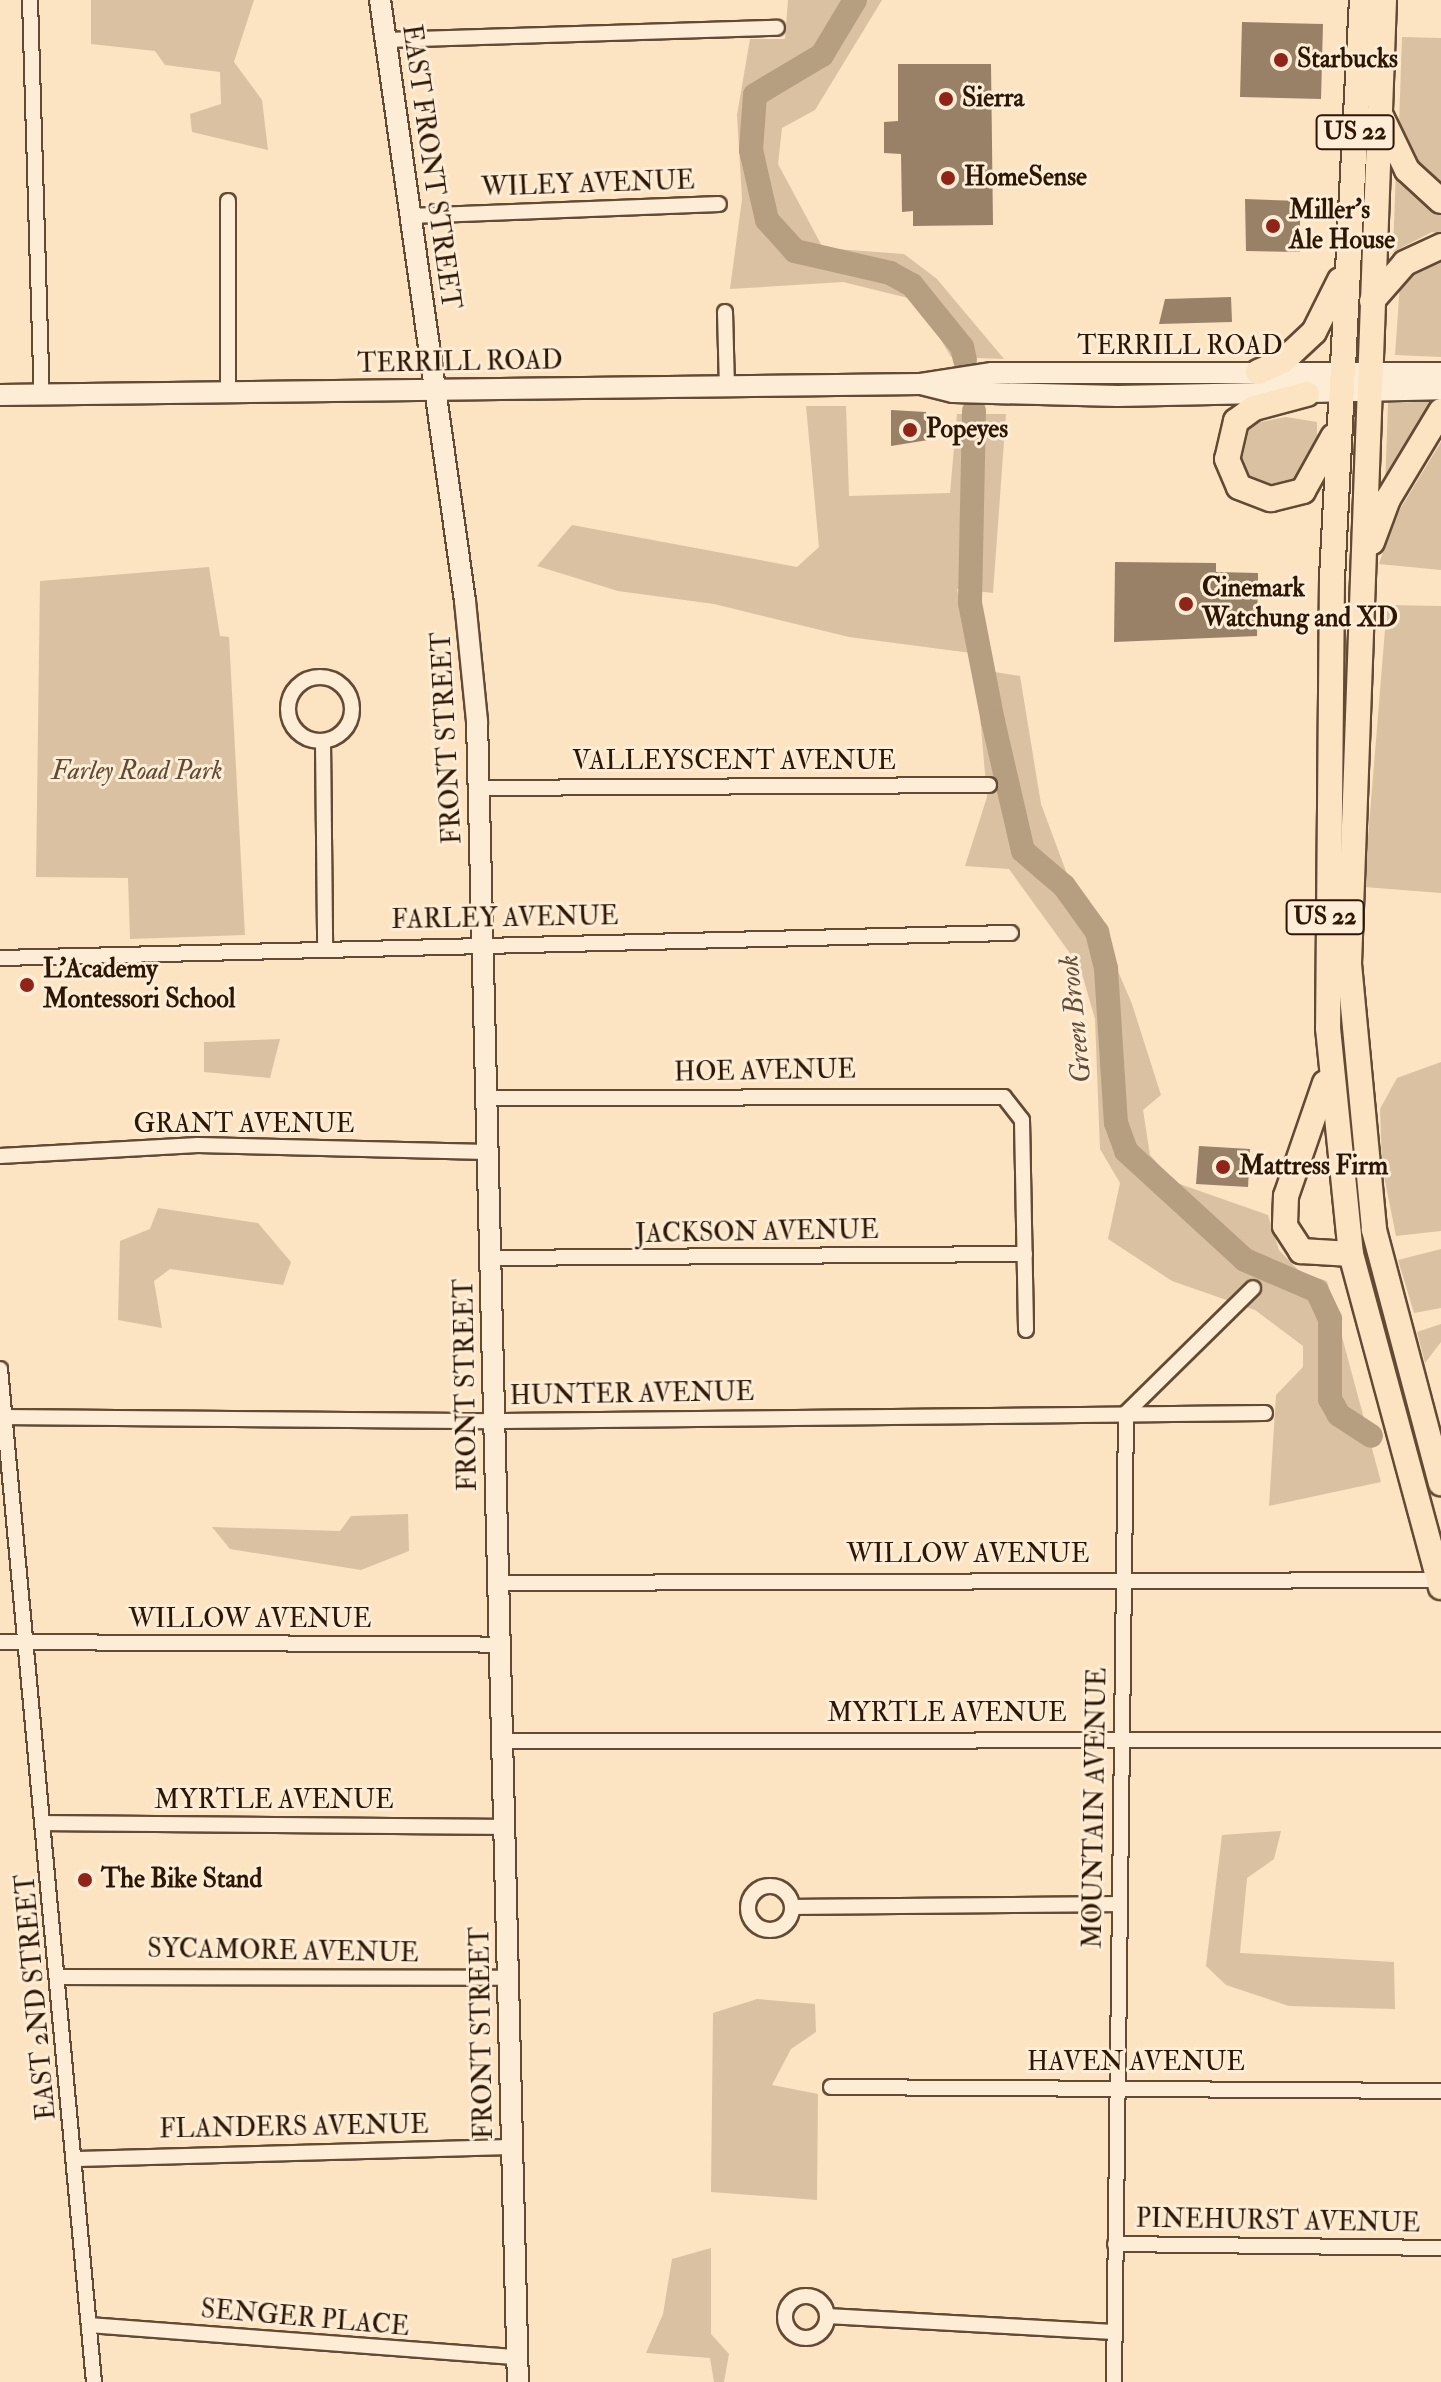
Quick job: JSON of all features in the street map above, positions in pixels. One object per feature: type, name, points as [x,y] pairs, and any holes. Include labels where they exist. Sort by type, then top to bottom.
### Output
[{"type":"highway","name":"US 22","points":[[1362,0],[1341,371],[1325,886],[1330,1062],[1351,1254],[1440,1584]]},
{"type":"highway","name":"US 22","points":[[1384,0],[1368,384],[1350,996],[1374,1230],[1441,1483]]},
{"type":"highway","points":[[1379,111],[1407,170],[1441,201]]},
{"type":"highway","points":[[1372,301],[1405,263],[1441,246]]},
{"type":"highway","points":[[1258,372],[1283,361],[1314,332],[1347,263]]},
{"type":"highway","points":[[1307,394],[1254,408],[1236,421],[1227,459],[1239,487],[1271,499],[1303,491],[1339,424]]},
{"type":"highway","points":[[1364,567],[1388,499],[1441,411]]},
{"type":"highway","points":[[1330,1062],[1310,1138],[1286,1196],[1285,1226],[1301,1251],[1351,1254]]},
{"type":"street","name":"EAST FRONT STREET","points":[[380,0],[435,390]]},
{"type":"street","points":[[32,6],[42,394]]},
{"type":"street","points":[[385,40],[777,28]]},
{"type":"street","points":[[228,201],[228,392]]},
{"type":"street","name":"WILEY AVENUE","points":[[410,216],[719,204]]},
{"type":"street","points":[[725,312],[727,386]]},
{"type":"street","name":"TERRILL ROAD","points":[[0,395],[950,384],[1341,371],[1368,384],[1441,389]]},
{"type":"street","name":"TERRILL ROAD","points":[[994,382],[1340,396],[1368,384],[1441,373]]},
{"type":"street","name":"FRONT STREET","points":[[435,390],[473,664],[518,2382]]},
{"type":"street","points":[[312,679],[340,685],[351,702],[346,727],[323,741],[302,736],[289,717],[295,689],[312,679]]},
{"type":"street","points":[[323,741],[325,948]]},
{"type":"street","name":"VALLEYSCENT AVENUE","points":[[478,788],[989,785]]},
{"type":"street","name":"FARLEY AVENUE","points":[[0,958],[482,943],[1011,933]]},
{"type":"street","name":"HOE AVENUE","points":[[486,1098],[994,1094],[1019,1110],[1025,1254]]},
{"type":"street","name":"GRANT AVENUE","points":[[0,1156],[198,1145],[487,1152]]},
{"type":"street","points":[[1025,1254],[1026,1330]]},
{"type":"street","name":"JACKSON AVENUE","points":[[490,1258],[1025,1254]]},
{"type":"street","points":[[1126,1413],[1253,1288]]},
{"type":"street","name":"EAST 2ND STREET","points":[[0,1369],[2,1416],[76,2159],[94,2382]]},
{"type":"street","name":"MOUNTAIN AVENUE","points":[[1114,2382],[1126,1413]]},
{"type":"street","name":"HUNTER AVENUE","points":[[2,1416],[494,1421],[1265,1413]]},
{"type":"street","name":"WILLOW AVENUE","points":[[498,1583],[1123,1578],[1440,1584]]},
{"type":"street","name":"WILLOW AVENUE","points":[[0,1642],[499,1645]]},
{"type":"street","name":"MYRTLE AVENUE","points":[[502,1741],[1121,1736],[1441,1740]]},
{"type":"street","name":"MYRTLE AVENUE","points":[[44,1823],[504,1827]]},
{"type":"street","points":[[793,1907],[1119,1904]]},
{"type":"street","name":"SYCAMORE AVENUE","points":[[58,1977],[508,1978]]},
{"type":"street","name":"HAVEN AVENUE","points":[[831,2087],[1117,2086],[1441,2091]]},
{"type":"street","name":"FLANDERS AVENUE","points":[[76,2159],[512,2147]]},
{"type":"street","name":"PINEHURST AVENUE","points":[[1115,2244],[1441,2248]]},
{"type":"street","points":[[827,2316],[1114,2332]]},
{"type":"street","name":"SENGER PLACE","points":[[89,2325],[517,2357]]},
{"type":"green space","points":[[91,0],[254,0],[234,62],[262,100],[268,150],[192,132],[190,114],[221,104],[220,72],[165,65],[155,51],[91,44]]},
{"type":"green space","points":[[788,0],[882,0],[815,110],[782,128],[778,164],[823,248],[904,254],[937,279],[1004,359],[951,357],[924,311],[908,298],[843,282],[730,289],[742,199],[737,115],[750,39],[785,39]]},
{"type":"green space","points":[[1402,37],[1441,38],[1441,182],[1420,166],[1399,125]]},
{"type":"green space","points":[[1396,168],[1441,212],[1441,234],[1432,232],[1393,252]]},
{"type":"green space","points":[[1441,258],[1441,357],[1395,355],[1400,284],[1409,267]]},
{"type":"green space","points":[[1440,401],[1385,489],[1388,403]]},
{"type":"green space","points":[[806,406],[846,406],[849,496],[950,493],[957,414],[1006,414],[993,593],[957,589],[971,653],[849,637],[714,604],[618,591],[537,566],[572,525],[797,567],[819,547]]},
{"type":"green space","points":[[1286,417],[1317,422],[1317,463],[1308,478],[1275,493],[1246,482],[1235,462],[1245,425]]},
{"type":"green space","points":[[1441,442],[1441,570],[1379,564],[1394,519]]},
{"type":"green space","name":"Farley Road Park","points":[[209,567],[220,636],[229,637],[245,935],[130,939],[128,878],[36,877],[40,581]]},
{"type":"green space","points":[[1387,605],[1441,606],[1441,893],[1364,887]]},
{"type":"green space","points":[[976,669],[1020,676],[1041,804],[1067,874],[1091,908],[1132,1004],[1161,1095],[1143,1110],[1150,1155],[1174,1182],[1268,1215],[1279,1250],[1300,1272],[1327,1281],[1381,1482],[1269,1506],[1276,1395],[1303,1367],[1303,1346],[1255,1310],[1172,1281],[1108,1239],[1120,1183],[1100,1149],[1095,1019],[1080,967],[1009,869],[965,866],[987,797]]},
{"type":"green space","points":[[280,1039],[270,1078],[204,1072],[204,1042]]},
{"type":"green space","points":[[1441,1062],[1441,1231],[1396,1236],[1382,1166],[1380,1109],[1397,1078]]},
{"type":"green space","points":[[158,1208],[258,1223],[291,1262],[283,1285],[170,1269],[154,1281],[162,1328],[118,1320],[120,1241],[150,1229]]},
{"type":"green space","points":[[1441,1249],[1441,1308],[1414,1313],[1398,1260]]},
{"type":"green space","points":[[1441,1324],[1441,1342],[1425,1363],[1417,1332]]},
{"type":"green space","points":[[408,1514],[409,1551],[361,1570],[230,1549],[212,1527],[340,1531],[351,1516]]},
{"type":"green space","points":[[1281,1831],[1274,1859],[1247,1878],[1240,1953],[1394,1962],[1395,2009],[1289,2006],[1226,1985],[1206,1966],[1222,1835]]},
{"type":"green space","points":[[757,1999],[815,2004],[816,2032],[791,2049],[772,2085],[818,2094],[817,2200],[711,2192],[713,2013]]},
{"type":"green space","points":[[711,2248],[711,2334],[729,2354],[724,2382],[714,2382],[710,2358],[646,2353],[663,2314],[672,2259]]},
{"type":"building","name":"Starbucks","points":[[1242,22],[1323,24],[1321,99],[1240,97]]},
{"type":"building","points":[[898,64],[991,64],[993,225],[913,226],[913,211],[902,212],[901,154],[884,153],[884,122],[898,121]]},
{"type":"building","name":"Miller's Ale House","points":[[1245,199],[1300,201],[1300,252],[1246,251]]},
{"type":"building","points":[[1231,297],[1232,322],[1159,324],[1165,299]]},
{"type":"building","name":"Popeyes","points":[[891,410],[926,412],[928,440],[891,446]]},
{"type":"building","name":"Cinemark Watchung and XD","points":[[1115,562],[1216,563],[1216,572],[1258,573],[1257,636],[1114,642]]},
{"type":"building","name":"Mattress Firm","points":[[1199,1146],[1250,1149],[1248,1187],[1196,1184]]},
{"type":"waterway","name":"Green Brook","points":[[855,0],[822,55],[755,95],[751,150],[767,220],[795,251],[890,273],[912,285],[962,347],[965,360]]},
{"type":"waterway","name":"Green Brook","points":[[974,411],[970,603],[993,721],[1023,851],[1064,886],[1097,932],[1106,969],[1116,1123],[1126,1151],[1245,1260],[1317,1291],[1330,1319],[1330,1399],[1339,1415],[1371,1436]]},
{"type":"place","name":"Starbucks","points":[[1281,60]]},
{"type":"place","name":"Sierra","points":[[946,99]]},
{"type":"place","name":"HomeSense","points":[[948,178]]},
{"type":"place","name":"Miller's Ale House","points":[[1273,226]]},
{"type":"place","name":"Popeyes","points":[[910,430]]},
{"type":"place","name":"Cinemark Watchung and XD","points":[[1186,604]]},
{"type":"place","name":"L'Academy Montessori School","points":[[27,985]]},
{"type":"place","name":"Mattress Firm","points":[[1223,1167]]},
{"type":"place","name":"The Bike Stand","points":[[85,1880]]}]
